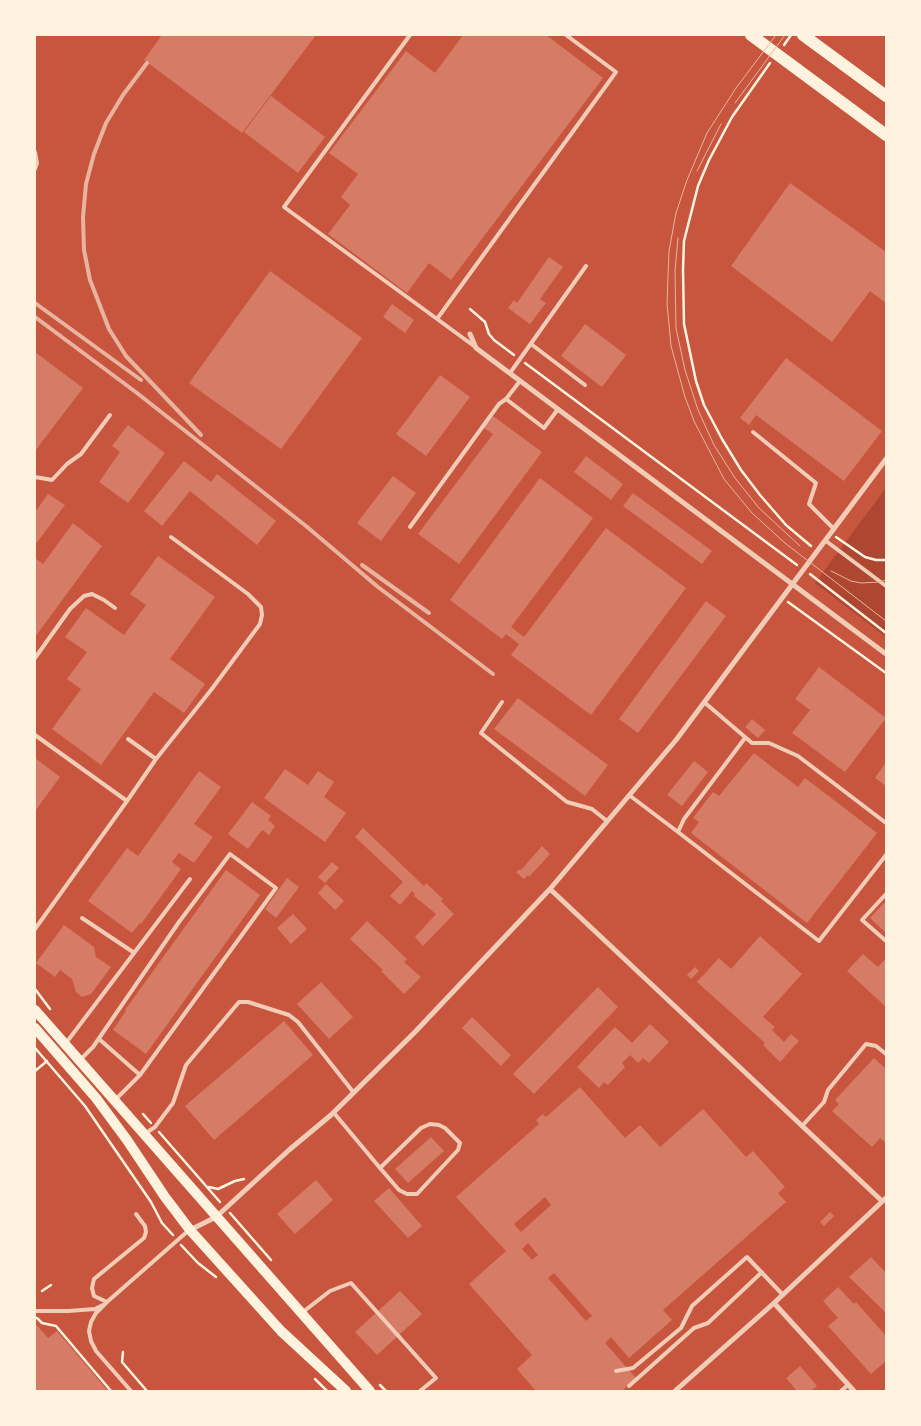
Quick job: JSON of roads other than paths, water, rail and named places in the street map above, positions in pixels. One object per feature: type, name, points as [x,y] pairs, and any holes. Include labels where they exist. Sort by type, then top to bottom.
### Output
[{"type":"highway","points":[[751,35],[886,135]]},
{"type":"highway","points":[[803,35],[886,96]]},
{"type":"main road","points":[[35,1010],[370,1391]]},
{"type":"main road","points":[[35,1028],[96,1098],[190,1230],[281,1331],[346,1391]]},
{"type":"street","points":[[470,334],[476,348],[886,654]]},
{"type":"street","points":[[190,1230],[216,1217],[334,1113],[462,983],[550,889],[676,740],[886,459]]},
{"type":"street","points":[[550,889],[802,1126],[884,1199],[783,1295],[674,1391]]},
{"type":"street","points":[[774,1303],[854,1391]]},
{"type":"lane","points":[[410,35],[284,207],[476,348]]},
{"type":"lane","points":[[437,319],[616,72],[566,35]]},
{"type":"lane","points":[[35,152],[38,162],[35,169]]},
{"type":"lane","points":[[510,373],[586,266]]},
{"type":"lane","points":[[531,344],[585,385]]},
{"type":"lane","points":[[410,527],[499,404],[506,399],[520,380]]},
{"type":"lane","points":[[506,399],[544,428],[558,409]]},
{"type":"lane","points":[[35,477],[52,480],[66,464],[81,454],[110,415]]},
{"type":"lane","points":[[753,432],[816,483],[809,504],[833,531]]},
{"type":"lane","points":[[35,929],[156,759],[260,624],[261,607],[248,594],[171,537]]},
{"type":"lane","points":[[826,541],[886,586]]},
{"type":"lane","points":[[35,658],[70,609],[84,596],[92,594],[115,608]]},
{"type":"lane","points":[[502,702],[481,732],[567,802],[592,809],[608,821]]},
{"type":"lane","points":[[704,702],[752,742],[769,743],[798,756],[886,823]]},
{"type":"lane","points":[[35,735],[127,801]]},
{"type":"lane","points":[[128,738],[156,759]]},
{"type":"lane","points":[[678,832],[684,819],[746,738]]},
{"type":"lane","points":[[629,795],[819,941],[886,854]]},
{"type":"lane","points":[[79,1060],[94,1047],[179,922],[230,854],[276,888],[140,1075],[115,1101]]},
{"type":"lane","points":[[65,1045],[133,952],[190,879]]},
{"type":"lane","points":[[886,894],[862,920],[886,940]]},
{"type":"lane","points":[[82,918],[133,952]]},
{"type":"lane","points":[[144,1135],[155,1127],[173,1103],[186,1065],[239,1002],[248,1002],[289,1015],[298,1022],[354,1093]]},
{"type":"lane","points":[[99,1039],[140,1075]]},
{"type":"lane","points":[[802,1126],[824,1102],[828,1090],[866,1044],[876,1046],[886,1054]]},
{"type":"lane","points":[[334,1113],[380,1168],[399,1190],[407,1194],[417,1194],[458,1150],[460,1143],[445,1128],[430,1124],[421,1128],[380,1168]]},
{"type":"lane","points":[[107,1302],[94,1296],[92,1288],[94,1279],[144,1238],[145,1226],[136,1214]]},
{"type":"lane","points":[[131,1391],[96,1351],[89,1331],[91,1322],[96,1313],[107,1302],[190,1230]]},
{"type":"lane","points":[[616,1371],[633,1368],[681,1328],[692,1306],[747,1257],[783,1295]]},
{"type":"lane","points":[[629,1386],[694,1328],[708,1323],[762,1272]]},
{"type":"lane","points":[[301,1314],[330,1291],[351,1283],[436,1378],[420,1391]]},
{"type":"lane","points":[[35,1311],[95,1309],[107,1302]]},
{"type":"lane","points":[[841,1391],[848,1384]]},
{"type":"tram line","points":[[776,35],[736,88],[707,133],[687,180],[676,213],[669,251],[667,303],[671,346],[685,397],[694,421],[724,479],[752,513],[785,543],[886,621]]},
{"type":"tram line","points":[[735,103],[785,35]]},
{"type":"tram line","points":[[697,171],[721,124]]},
{"type":"tram line","points":[[678,238],[675,271],[676,328],[685,370],[698,410],[714,445],[735,478],[759,508],[800,546]]},
{"type":"tram line","points":[[831,571],[851,581],[861,583],[886,580]]},
{"type":"railway","points":[[147,63],[123,95],[106,123],[94,154],[86,184],[83,217],[84,250],[90,280],[109,329],[126,356],[201,435]]},
{"type":"railway","points":[[35,303],[141,380]]},
{"type":"railway","points":[[35,317],[137,393],[306,526],[378,587],[493,674]]},
{"type":"railway","points":[[362,565],[429,613]]}]
